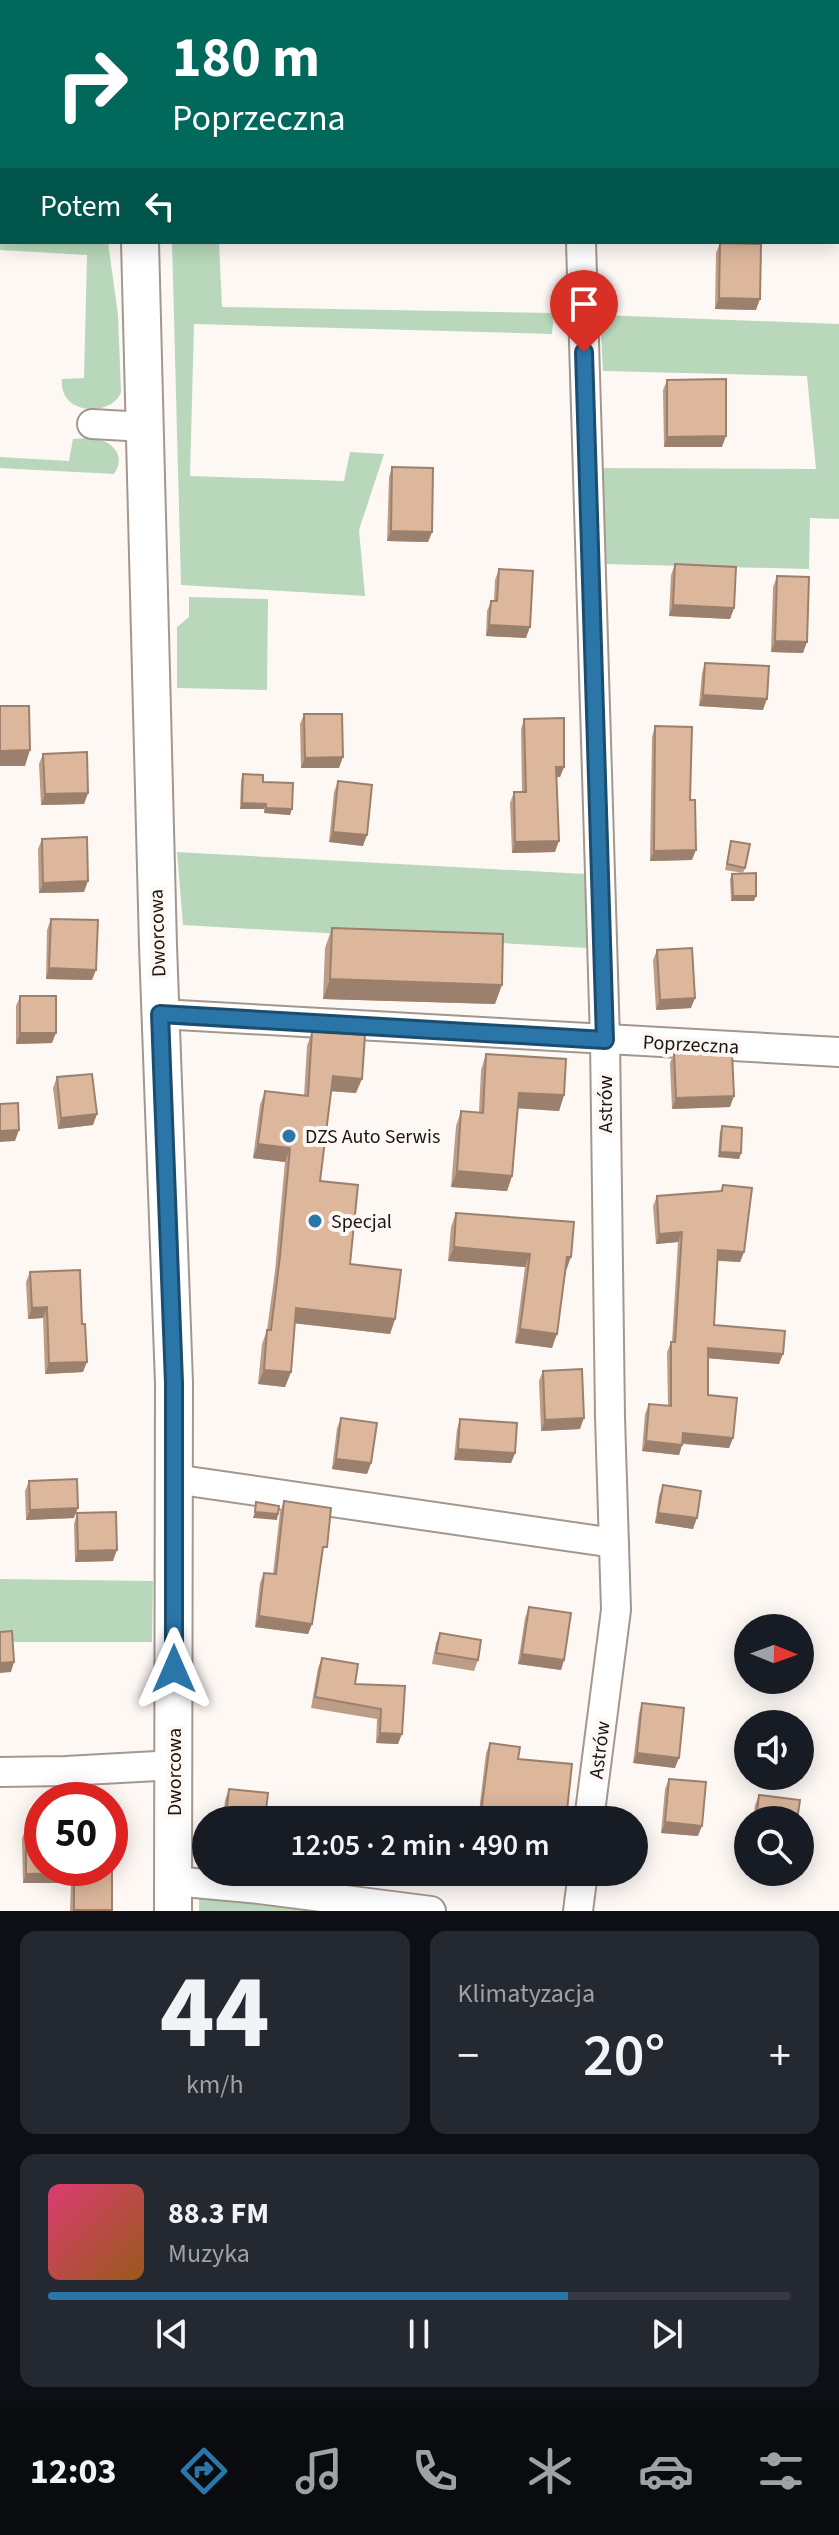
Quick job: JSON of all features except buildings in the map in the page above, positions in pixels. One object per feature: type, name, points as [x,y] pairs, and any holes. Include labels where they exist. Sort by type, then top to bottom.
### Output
[{"type":"main road","name":"Dworcowa","points":[[140,244],[160,1014],[174,1383],[173,1896]]},
{"type":"street","name":"Astrów","points":[[581,244],[605,1040],[605,1175],[616,1610],[591,1806]]},
{"type":"street","points":[[92,424],[145,427]]},
{"type":"street","name":"Poprzeczna","points":[[160,1014],[839,1052]]},
{"type":"street","points":[[174,1479],[614,1543]]},
{"type":"street","points":[[0,1772],[175,1765]]},
{"type":"street","points":[[578,1911],[581,1886]]},
{"type":"street","points":[[173,1896],[259,1889],[431,1911]]},
{"type":"green space","points":[[0,244],[108,244],[118,315],[121,392],[108,406],[87,409],[77,406],[68,400],[63,391],[62,379],[84,378],[87,255],[0,250]]},
{"type":"green space","points":[[172,244],[219,244],[222,307],[554,313],[552,334],[194,324],[190,476],[344,481],[350,452],[384,454],[359,530],[365,596],[181,585]]},
{"type":"green space","points":[[600,315],[839,324],[839,519],[810,518],[809,569],[605,564],[595,468],[816,469],[807,376],[603,371]]},
{"type":"green space","points":[[92,438],[106,442],[115,450],[119,461],[114,474],[0,468],[0,457],[69,461],[73,439]]},
{"type":"green space","points":[[189,597],[268,599],[267,690],[177,688],[177,627],[189,617]]},
{"type":"green space","points":[[177,852],[585,874],[588,948],[183,925]]},
{"type":"green space","points":[[0,1579],[153,1581],[152,1642],[0,1642]]},
{"type":"green space","points":[[199,1898],[356,1911],[199,1911]]},
{"type":"place","name":"DZS Auto Serwis","points":[[289,1136]]},
{"type":"place","name":"Specjal","points":[[315,1221]]},
{"type":"route","points":[[174,1669],[174,1383],[160,1014],[605,1040],[584,352]]}]
